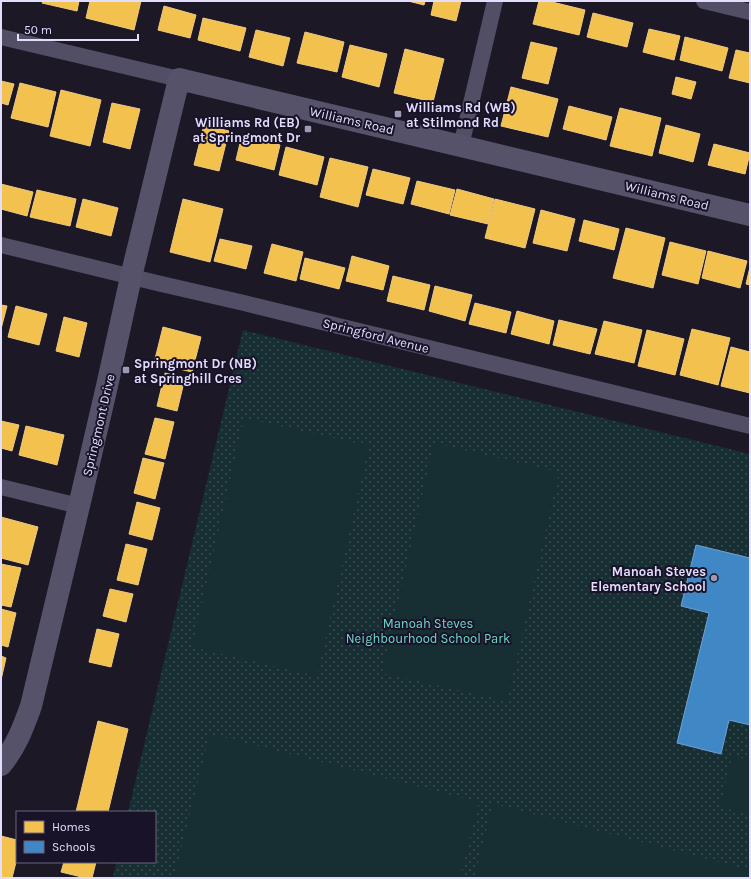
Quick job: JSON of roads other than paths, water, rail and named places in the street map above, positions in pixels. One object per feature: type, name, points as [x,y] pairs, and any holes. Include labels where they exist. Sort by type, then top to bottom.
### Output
[{"type":"street","points":[[461,146],[495,1]]},
{"type":"street","points":[[704,1],[750,12]]},
{"type":"street","name":"Williams Road","points":[[1,37],[750,215]]},
{"type":"street","name":"Springmont Drive","points":[[1,765],[7,759],[20,737],[30,706],[79,506],[131,277],[179,79]]},
{"type":"street","name":"Springford Avenue","points":[[1,245],[750,426]]},
{"type":"street","points":[[1,487],[79,506]]},
{"type":"place","name":"Williams Rd (WB) at Stilmond Rd","points":[[398,114]]},
{"type":"place","name":"Williams Rd (EB) at Springmont Dr","points":[[308,129]]},
{"type":"place","name":"Springmont Dr (NB) at Springhill Cres","points":[[126,370]]},
{"type":"place","name":"Manoah Steves Elementary School","points":[[714,578]]},
{"type":"park label","name":"Manoah Steves Neighbourhood School Park","points":[[428,630]]}]
